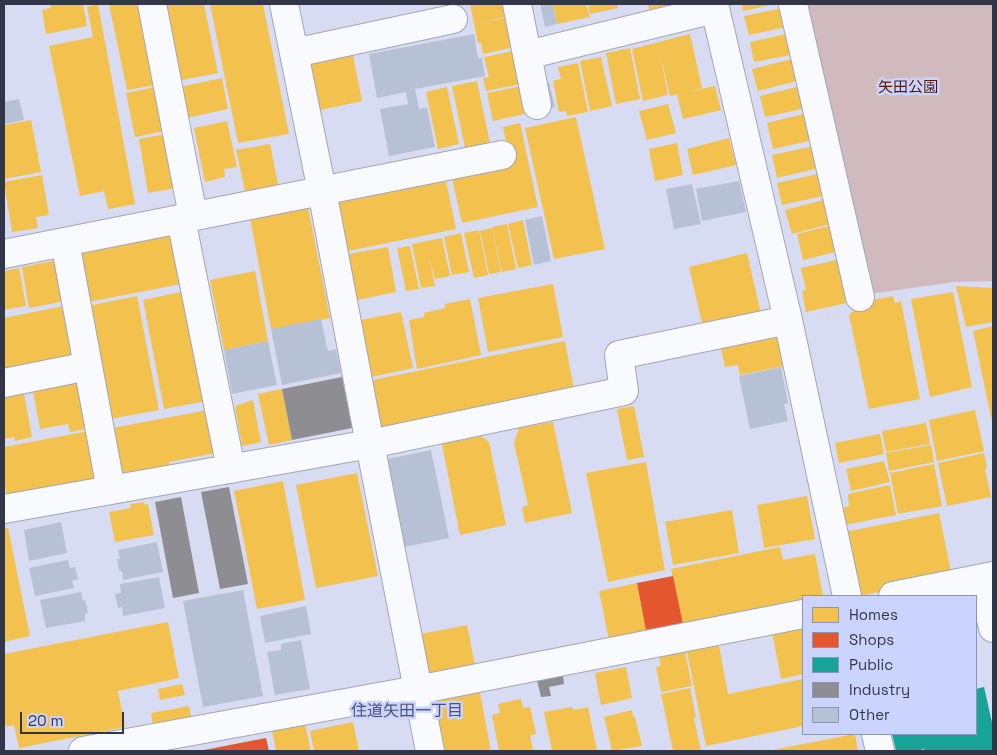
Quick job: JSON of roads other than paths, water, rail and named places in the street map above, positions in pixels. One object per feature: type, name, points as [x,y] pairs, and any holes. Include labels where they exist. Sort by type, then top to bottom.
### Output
[{"type":"street","points":[[152,4],[231,468]]},
{"type":"street","points":[[284,4],[322,190],[430,751]]},
{"type":"street","points":[[517,4],[537,105]]},
{"type":"street","points":[[793,4],[860,297]]},
{"type":"street","points":[[527,55],[715,6],[788,320],[847,595]]},
{"type":"street","points":[[294,53],[453,19]]},
{"type":"street","points":[[4,254],[502,155]]},
{"type":"street","points":[[65,242],[111,490]]},
{"type":"street","points":[[4,510],[370,444],[624,391],[619,355],[788,320]]},
{"type":"street","points":[[4,383],[88,366]]},
{"type":"street","points":[[898,595],[988,577],[993,628]]},
{"type":"street","points":[[83,751],[417,690],[802,614]]},
{"type":"street","points":[[876,735],[880,751]]},
{"type":"district","name":"住道矢田一丁目","points":[[407,712]]},
{"type":"park label","name":"矢田公園","points":[[908,88]]}]
